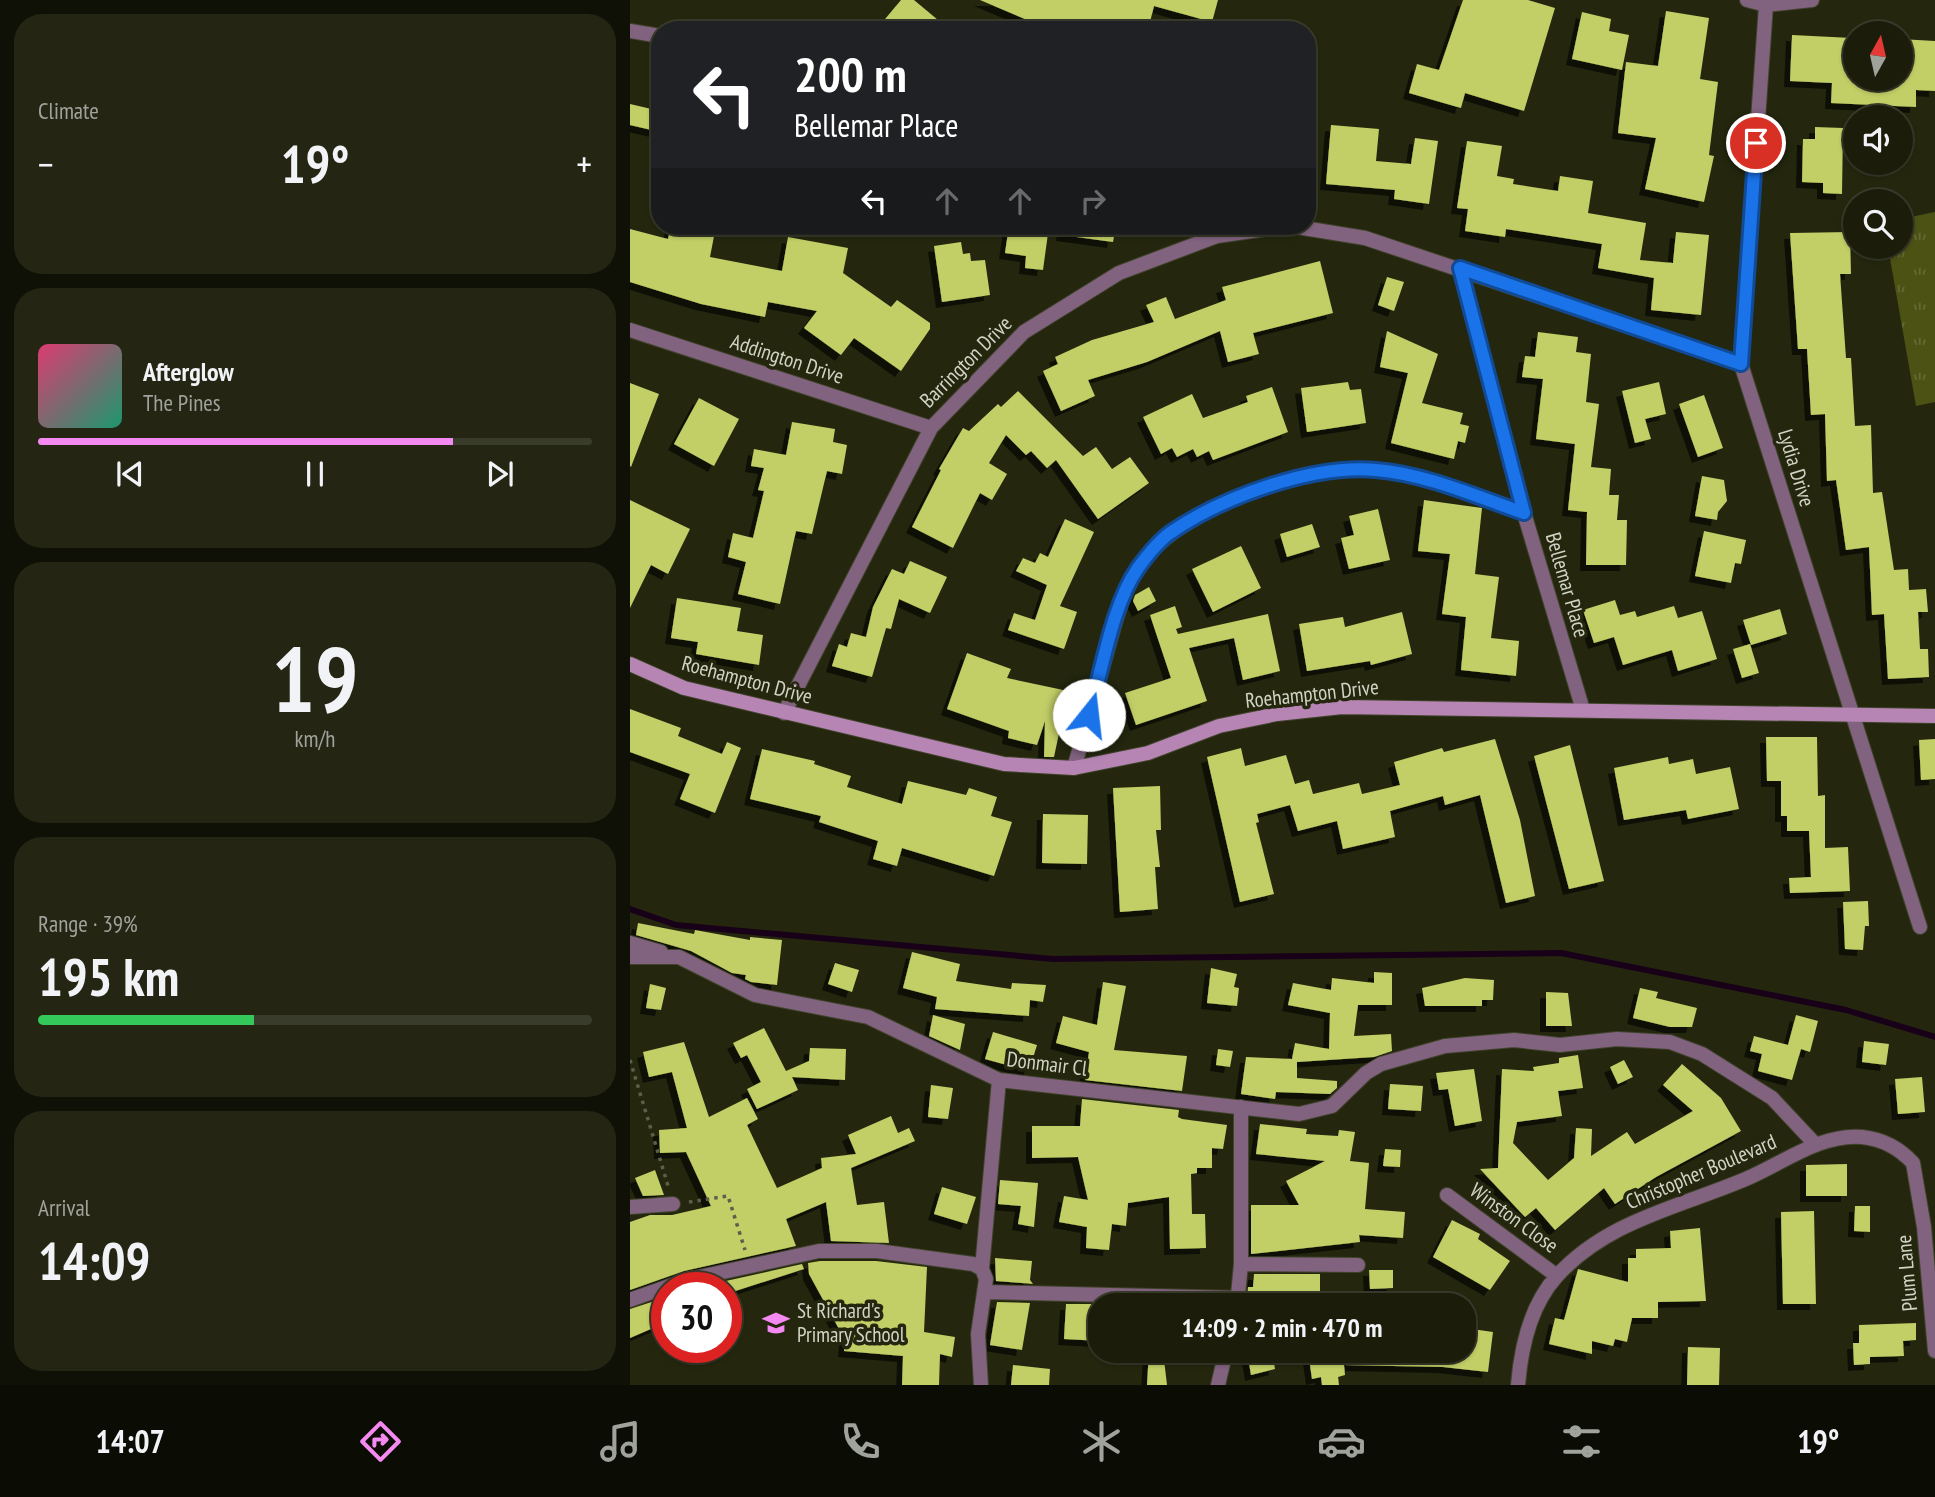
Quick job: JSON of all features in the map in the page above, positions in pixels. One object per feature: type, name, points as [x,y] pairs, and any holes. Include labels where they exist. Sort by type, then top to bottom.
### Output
[{"type":"street","points":[[1747,0],[1766,5],[1812,0]]},
{"type":"street","name":"Lydia Drive","points":[[1766,5],[1741,364],[1920,927]]},
{"type":"street","points":[[630,31],[651,34]]},
{"type":"street","name":"Barrington Drive","points":[[1316,230],[1365,238],[1741,364]]},
{"type":"street","name":"Barrington Drive","points":[[783,713],[931,428],[1024,331],[1119,274],[1224,235]]},
{"type":"street","name":"Bellemar Place","points":[[1460,268],[1524,513],[1583,710]]},
{"type":"street","name":"Addington Drive","points":[[630,330],[931,428]]},
{"type":"street","points":[[1074,768],[1119,608],[1137,570],[1168,534],[1220,506],[1281,483],[1335,470],[1377,470],[1441,485],[1524,513]]},
{"type":"street","name":"Roehampton Drive","points":[[630,664],[684,688],[783,713],[1004,764],[1074,768],[1148,753],[1219,726],[1303,711],[1411,706],[1935,716]]},
{"type":"street","points":[[630,943],[679,957]]},
{"type":"street","name":"Donmair Cl","points":[[630,957],[679,957],[755,995],[868,1017],[999,1080],[1299,1114],[1332,1106],[1366,1073],[1381,1064],[1457,1045],[1514,1040],[1560,1045],[1617,1039],[1670,1042],[1702,1054],[1772,1098],[1816,1145]]},
{"type":"street","points":[[981,1385],[978,1334],[985,1292],[986,1279],[982,1269],[999,1080]]},
{"type":"street","points":[[1239,1293],[1241,1107]]},
{"type":"street","name":"Christopher Boulevard","points":[[1518,1385],[1532,1317],[1544,1292],[1580,1254],[1651,1213],[1747,1179],[1816,1145],[1861,1137],[1892,1146],[1913,1163],[1919,1192]]},
{"type":"street","name":"Plum Lane","points":[[1919,1192],[1931,1273],[1935,1351]]},
{"type":"street","name":"Winston Close","points":[[1447,1195],[1557,1276]]},
{"type":"street","points":[[630,1208],[673,1204]]},
{"type":"street","points":[[630,1300],[686,1280],[819,1251],[877,1251],[973,1264],[982,1269]]},
{"type":"street","points":[[1241,1265],[1358,1265]]},
{"type":"street","points":[[985,1292],[1088,1296]]},
{"type":"street","points":[[1218,1385],[1223,1363]]},
{"type":"path","points":[[630,1060],[673,1204],[728,1196],[750,1267]]},
{"type":"green space","points":[[1935,212],[1935,402],[1916,406],[1890,259],[1913,259],[1913,217]]},
{"type":"building","points":[[901,0],[914,0],[939,21],[884,21]]},
{"type":"building","points":[[980,0],[1218,0],[1212,21],[1154,6],[1150,21],[1030,21]]},
{"type":"building","points":[[1463,0],[1528,0],[1555,8],[1524,111],[1465,93],[1461,108],[1409,93],[1417,64],[1439,70]]},
{"type":"building","points":[[1666,11],[1709,18],[1700,79],[1718,82],[1709,155],[1714,156],[1704,202],[1645,189],[1656,138],[1618,133],[1626,62],[1658,66]]},
{"type":"building","points":[[1582,12],[1611,19],[1609,31],[1629,35],[1622,70],[1572,59]]},
{"type":"building","points":[[1792,35],[1843,38],[1843,91],[1913,91],[1913,40],[1935,41],[1935,91],[1916,90],[1916,107],[1831,103],[1832,83],[1790,81]]},
{"type":"building","points":[[630,104],[651,109],[651,130],[630,125]]},
{"type":"building","points":[[1331,125],[1379,129],[1376,161],[1411,164],[1415,138],[1438,141],[1429,204],[1394,199],[1395,190],[1326,184]]},
{"type":"building","points":[[1815,127],[1843,128],[1842,194],[1823,193],[1823,183],[1802,182],[1803,139],[1815,139]]},
{"type":"building","points":[[1467,141],[1502,146],[1497,176],[1514,179],[1513,184],[1558,191],[1560,176],[1593,181],[1588,213],[1646,223],[1640,260],[1673,263],[1676,232],[1709,235],[1701,315],[1651,310],[1654,278],[1598,268],[1602,244],[1506,229],[1505,237],[1465,231],[1468,209],[1457,208]]},
{"type":"building","points":[[630,229],[668,239],[669,235],[714,235],[710,257],[782,271],[788,237],[848,248],[843,273],[891,307],[897,300],[930,323],[930,329],[901,371],[854,338],[841,355],[804,328],[817,311],[768,302],[765,317],[701,304],[630,282]]},
{"type":"building","points":[[1843,232],[1843,259],[1851,259],[1851,274],[1840,274],[1846,358],[1851,358],[1855,426],[1871,425],[1873,493],[1882,492],[1894,570],[1908,569],[1909,590],[1926,589],[1928,612],[1918,612],[1920,649],[1928,649],[1929,677],[1888,679],[1884,614],[1872,615],[1869,547],[1846,550],[1836,480],[1827,481],[1825,414],[1811,415],[1807,349],[1798,349],[1790,233]]},
{"type":"building","points":[[1008,235],[1048,235],[1043,270],[1025,268],[1026,256],[1005,253]]},
{"type":"building","points":[[1062,235],[1114,235],[1113,242]]},
{"type":"building","points":[[961,242],[963,254],[970,253],[971,261],[985,260],[990,295],[942,302],[934,246]]},
{"type":"building","points":[[1320,261],[1333,313],[1253,333],[1259,354],[1228,362],[1220,331],[1147,362],[1088,380],[1095,396],[1061,411],[1043,371],[1058,364],[1055,357],[1092,340],[1154,322],[1146,305],[1166,297],[1175,319],[1226,300],[1222,287]]},
{"type":"building","points":[[1387,277],[1404,282],[1394,311],[1378,305]]},
{"type":"building","points":[[1387,331],[1438,354],[1422,403],[1463,413],[1460,424],[1469,426],[1465,443],[1458,441],[1454,459],[1391,443],[1408,373],[1380,367]]},
{"type":"building","points":[[1538,332],[1578,337],[1576,352],[1591,354],[1586,402],[1599,404],[1591,467],[1611,469],[1609,495],[1619,495],[1617,520],[1627,520],[1626,565],[1586,565],[1587,512],[1568,510],[1575,444],[1536,439],[1543,379],[1522,377],[1525,356],[1535,357]]},
{"type":"building","points":[[1348,382],[1350,390],[1361,389],[1366,423],[1307,432],[1301,388]]},
{"type":"building","points":[[1659,382],[1666,414],[1645,419],[1651,439],[1635,443],[1622,391]]},
{"type":"building","points":[[630,383],[659,394],[631,467],[630,466]]},
{"type":"building","points":[[1272,387],[1288,432],[1213,460],[1209,451],[1197,457],[1193,449],[1177,457],[1172,448],[1161,454],[1143,417],[1192,394],[1203,418],[1248,402],[1246,396]]},
{"type":"building","points":[[1018,391],[1083,456],[1096,447],[1112,469],[1130,457],[1149,483],[1098,519],[1056,460],[1047,468],[1031,451],[1026,455],[1006,435],[989,463],[1007,474],[992,500],[980,493],[953,548],[912,527],[941,470],[939,469],[963,428],[969,431],[998,404],[1001,407]]},
{"type":"building","points":[[1704,395],[1723,448],[1698,457],[1679,404]]},
{"type":"building","points":[[699,398],[739,419],[714,466],[674,444]]},
{"type":"building","points":[[792,422],[835,429],[833,442],[847,445],[842,474],[827,471],[812,534],[796,531],[780,604],[738,594],[746,562],[728,557],[733,533],[753,538],[764,491],[758,490],[764,468],[751,466],[754,449],[786,455]]},
{"type":"building","points":[[1702,476],[1724,480],[1727,501],[1718,512],[1717,520],[1695,516]]},
{"type":"building","points":[[630,500],[690,529],[668,574],[651,565],[630,608]]},
{"type":"building","points":[[1424,500],[1482,508],[1475,574],[1499,577],[1491,638],[1519,641],[1516,676],[1461,670],[1466,617],[1442,614],[1450,554],[1418,551]]},
{"type":"building","points":[[1378,509],[1390,560],[1349,569],[1341,538],[1354,535],[1349,516]]},
{"type":"building","points":[[1065,519],[1094,532],[1060,606],[1077,612],[1064,649],[1008,630],[1014,613],[1035,620],[1047,585],[1016,571],[1023,558],[1035,563],[1040,553],[1048,557]]},
{"type":"building","points":[[1312,524],[1320,547],[1287,557],[1280,534]]},
{"type":"building","points":[[1704,531],[1746,540],[1741,564],[1735,563],[1731,583],[1695,576]]},
{"type":"building","points":[[1241,546],[1261,588],[1213,612],[1192,569]]},
{"type":"building","points":[[910,561],[947,577],[930,613],[899,599],[891,629],[886,628],[872,677],[832,666],[839,644],[847,647],[851,633],[866,637],[873,607],[892,569],[904,574]]},
{"type":"building","points":[[1149,587],[1156,601],[1138,611],[1133,601],[1135,595]]},
{"type":"building","points":[[677,598],[741,608],[737,631],[763,635],[759,665],[696,654],[698,642],[671,638]]},
{"type":"building","points":[[1615,600],[1620,615],[1635,611],[1637,617],[1674,606],[1678,618],[1702,611],[1717,659],[1678,671],[1672,650],[1623,665],[1614,637],[1594,643],[1583,610]]},
{"type":"building","points":[[1175,606],[1182,627],[1176,629],[1178,634],[1268,614],[1280,671],[1243,680],[1234,638],[1189,648],[1207,701],[1136,725],[1125,693],[1171,678],[1150,615]]},
{"type":"building","points":[[1780,609],[1787,634],[1751,645],[1743,620]]},
{"type":"building","points":[[1402,612],[1412,654],[1371,665],[1370,661],[1307,671],[1299,624],[1343,617],[1345,627]]},
{"type":"building","points":[[1750,644],[1759,673],[1742,678],[1733,649]]},
{"type":"building","points":[[967,653],[1011,669],[1007,678],[1068,691],[1054,757],[1044,757],[1045,721],[1037,745],[1008,738],[1009,731],[947,709]]},
{"type":"building","points":[[630,709],[681,728],[678,736],[722,754],[727,742],[741,748],[715,813],[680,799],[690,774],[630,752]]},
{"type":"building","points":[[1766,737],[1817,737],[1818,796],[1825,795],[1825,848],[1848,847],[1850,891],[1790,893],[1789,878],[1811,877],[1809,831],[1787,831],[1787,816],[1781,816],[1781,781],[1767,781]]},
{"type":"building","points":[[1495,739],[1520,820],[1535,896],[1506,903],[1480,795],[1445,805],[1443,796],[1390,811],[1395,837],[1343,849],[1337,821],[1298,831],[1290,805],[1257,814],[1259,822],[1256,823],[1274,894],[1240,902],[1207,757],[1241,748],[1245,766],[1286,755],[1295,784],[1309,780],[1313,794],[1359,783],[1362,794],[1400,785],[1394,762],[1442,748],[1444,752]]},
{"type":"building","points":[[1935,739],[1935,779],[1921,780],[1919,740]]},
{"type":"building","points":[[1570,745],[1604,881],[1569,889],[1534,756]]},
{"type":"building","points":[[762,749],[815,761],[814,764],[851,776],[847,787],[902,804],[908,781],[966,795],[969,788],[997,797],[991,816],[1012,822],[994,876],[902,848],[897,866],[873,859],[878,841],[819,822],[821,816],[750,799]]},
{"type":"building","points":[[1668,757],[1669,764],[1693,759],[1696,774],[1730,767],[1739,809],[1688,819],[1686,810],[1624,820],[1614,768]]},
{"type":"building","points":[[1160,786],[1161,830],[1156,830],[1160,867],[1155,867],[1158,909],[1120,912],[1113,788]]},
{"type":"building","points":[[1043,814],[1088,815],[1087,864],[1042,863]]},
{"type":"building","points":[[1868,901],[1869,926],[1865,926],[1863,950],[1845,949],[1843,902]]},
{"type":"building","points":[[638,923],[694,934],[695,930],[750,940],[750,937],[782,940],[777,985],[751,982],[745,979],[746,975],[732,973],[691,951],[636,935]]},
{"type":"building","points":[[912,952],[960,964],[956,981],[1011,989],[1012,983],[1046,985],[1043,1002],[1030,1000],[1029,1016],[935,1009],[937,997],[903,988]]},
{"type":"building","points":[[835,963],[859,970],[852,992],[828,984]]},
{"type":"building","points":[[1211,968],[1237,974],[1234,987],[1239,988],[1237,1006],[1207,1003]]},
{"type":"building","points":[[1374,972],[1392,973],[1392,1005],[1358,1005],[1354,1036],[1391,1034],[1392,1051],[1374,1057],[1297,1062],[1297,1078],[1337,1081],[1337,1088],[1330,1094],[1276,1092],[1275,1099],[1241,1094],[1246,1057],[1292,1059],[1295,1043],[1329,1049],[1330,1013],[1288,1005],[1293,983],[1331,990],[1332,978],[1374,983]]},
{"type":"building","points":[[1465,978],[1494,980],[1493,1000],[1482,1000],[1482,1006],[1425,1006],[1422,988]]},
{"type":"building","points":[[1103,982],[1126,986],[1114,1050],[1187,1056],[1182,1091],[1085,1080],[1089,1052],[1056,1043],[1063,1016],[1097,1025]]},
{"type":"building","points":[[650,984],[666,988],[661,1010],[646,1008]]},
{"type":"building","points":[[1640,988],[1658,992],[1656,998],[1697,1008],[1692,1027],[1670,1027],[1633,1018]]},
{"type":"building","points":[[1546,992],[1568,993],[1572,1026],[1546,1026]]},
{"type":"building","points":[[933,1015],[965,1024],[960,1050],[929,1036]]},
{"type":"building","points":[[1796,1015],[1818,1021],[1810,1052],[1801,1049],[1792,1080],[1758,1071],[1762,1054],[1750,1051],[1754,1036],[1788,1045]]},
{"type":"building","points":[[764,1028],[786,1071],[809,1061],[810,1048],[846,1049],[845,1080],[792,1077],[798,1090],[757,1109],[747,1089],[761,1082],[747,1055],[741,1058],[733,1043]]},
{"type":"building","points":[[993,1032],[1037,1045],[1029,1071],[985,1059]]},
{"type":"building","points":[[1864,1041],[1889,1044],[1886,1065],[1862,1062]]},
{"type":"building","points":[[684,1042],[709,1117],[747,1098],[758,1119],[747,1125],[777,1188],[822,1168],[821,1158],[856,1154],[848,1135],[891,1116],[898,1133],[909,1128],[915,1141],[851,1168],[857,1205],[884,1202],[889,1243],[831,1241],[826,1202],[786,1219],[796,1246],[681,1272],[651,1272],[651,1283],[630,1290],[630,1222],[650,1215],[672,1215],[711,1206],[686,1152],[660,1153],[659,1130],[687,1128],[672,1072],[649,1077],[643,1052]]},
{"type":"building","points":[[1218,1049],[1233,1051],[1230,1067],[1216,1065]]},
{"type":"building","points":[[1578,1055],[1583,1088],[1558,1091],[1562,1116],[1517,1122],[1513,1143],[1548,1180],[1574,1158],[1576,1128],[1592,1129],[1591,1156],[1627,1132],[1635,1144],[1693,1111],[1663,1085],[1682,1064],[1721,1098],[1741,1131],[1656,1177],[1615,1204],[1604,1188],[1555,1230],[1536,1208],[1525,1217],[1480,1169],[1498,1168],[1502,1069],[1534,1071],[1533,1067],[1559,1063],[1559,1058]]},
{"type":"building","points":[[1624,1060],[1633,1077],[1618,1084],[1610,1067]]},
{"type":"building","points":[[1474,1069],[1482,1121],[1455,1126],[1448,1089],[1439,1090],[1436,1073]]},
{"type":"building","points":[[1922,1077],[1925,1112],[1898,1114],[1895,1079]]},
{"type":"building","points":[[1390,1084],[1423,1086],[1421,1111],[1388,1109]]},
{"type":"building","points":[[931,1085],[953,1088],[948,1119],[928,1117]]},
{"type":"building","points":[[1082,1099],[1179,1110],[1178,1117],[1182,1119],[1227,1125],[1223,1149],[1212,1148],[1212,1168],[1197,1168],[1197,1173],[1191,1174],[1192,1214],[1205,1214],[1206,1248],[1170,1249],[1169,1197],[1128,1203],[1126,1226],[1112,1224],[1109,1250],[1086,1248],[1087,1227],[1059,1222],[1064,1196],[1088,1200],[1078,1157],[1032,1158],[1032,1126],[1080,1126]]},
{"type":"building","points":[[1260,1124],[1307,1129],[1306,1134],[1338,1136],[1339,1130],[1355,1132],[1350,1161],[1369,1163],[1365,1209],[1405,1212],[1403,1238],[1359,1235],[1360,1242],[1251,1254],[1251,1205],[1299,1205],[1286,1181],[1325,1161],[1256,1154]]},
{"type":"building","points":[[1385,1149],[1401,1150],[1400,1167],[1383,1166]]},
{"type":"building","points":[[1847,1164],[1847,1196],[1806,1196],[1806,1165]]},
{"type":"building","points":[[655,1170],[664,1195],[643,1196],[635,1178]]},
{"type":"building","points":[[1000,1180],[1038,1183],[1034,1227],[1018,1224],[1021,1206],[998,1204]]},
{"type":"building","points":[[942,1187],[976,1197],[967,1224],[934,1214]]},
{"type":"building","points":[[1855,1206],[1870,1206],[1870,1232],[1854,1231]]},
{"type":"building","points":[[1814,1211],[1816,1304],[1783,1304],[1781,1212]]},
{"type":"building","points":[[1452,1220],[1480,1234],[1478,1239],[1510,1261],[1490,1290],[1433,1257]]},
{"type":"building","points":[[1700,1228],[1706,1301],[1658,1302],[1658,1318],[1632,1318],[1627,1342],[1615,1339],[1613,1346],[1592,1341],[1592,1354],[1549,1344],[1555,1318],[1564,1320],[1578,1269],[1628,1282],[1628,1258],[1636,1258],[1636,1249],[1671,1248],[1670,1231]]},
{"type":"building","points":[[995,1258],[1032,1261],[1030,1280],[1033,1284],[996,1281]]},
{"type":"building","points":[[876,1261],[927,1267],[924,1332],[955,1337],[952,1357],[940,1354],[939,1385],[902,1385],[903,1356],[844,1351],[846,1330],[839,1329],[809,1274],[808,1263]]},
{"type":"building","points":[[802,1264],[804,1269],[742,1289],[742,1277]]},
{"type":"building","points":[[1369,1270],[1393,1270],[1393,1288],[1370,1289]]},
{"type":"building","points":[[1254,1274],[1320,1274],[1320,1292],[1248,1293],[1248,1287],[1253,1287]]},
{"type":"building","points":[[651,1302],[651,1329],[630,1338],[630,1309]]},
{"type":"building","points":[[997,1302],[1030,1303],[1022,1350],[990,1345]]},
{"type":"building","points":[[1066,1304],[1088,1304],[1088,1340],[1064,1339]]},
{"type":"building","points":[[1916,1323],[1916,1340],[1903,1341],[1904,1356],[1870,1357],[1870,1364],[1854,1365],[1853,1343],[1859,1343],[1859,1325]]},
{"type":"building","points":[[1476,1330],[1493,1332],[1488,1372],[1443,1367],[1344,1365],[1345,1375],[1338,1377],[1339,1385],[1322,1385],[1321,1377],[1312,1379],[1310,1363],[1476,1363]]},
{"type":"building","points":[[1688,1347],[1720,1348],[1719,1385],[1687,1385]]},
{"type":"building","points":[[1148,1363],[1164,1363],[1167,1385],[1147,1385]]},
{"type":"building","points":[[1249,1363],[1274,1363],[1275,1369],[1251,1375]]},
{"type":"building","points":[[1013,1365],[1050,1369],[1049,1385],[1011,1385]]},
{"type":"waterway","points":[[630,909],[676,925],[1053,959],[1561,953],[1846,1010],[1935,1037]]},
{"type":"place","name":"St Richard's Primary School","points":[[776,1323]]},
{"type":"route","points":[[1089,715],[1119,608],[1137,570],[1168,534],[1220,506],[1281,483],[1335,470],[1377,470],[1441,485],[1524,513],[1460,268],[1741,364],[1756,143]]}]
